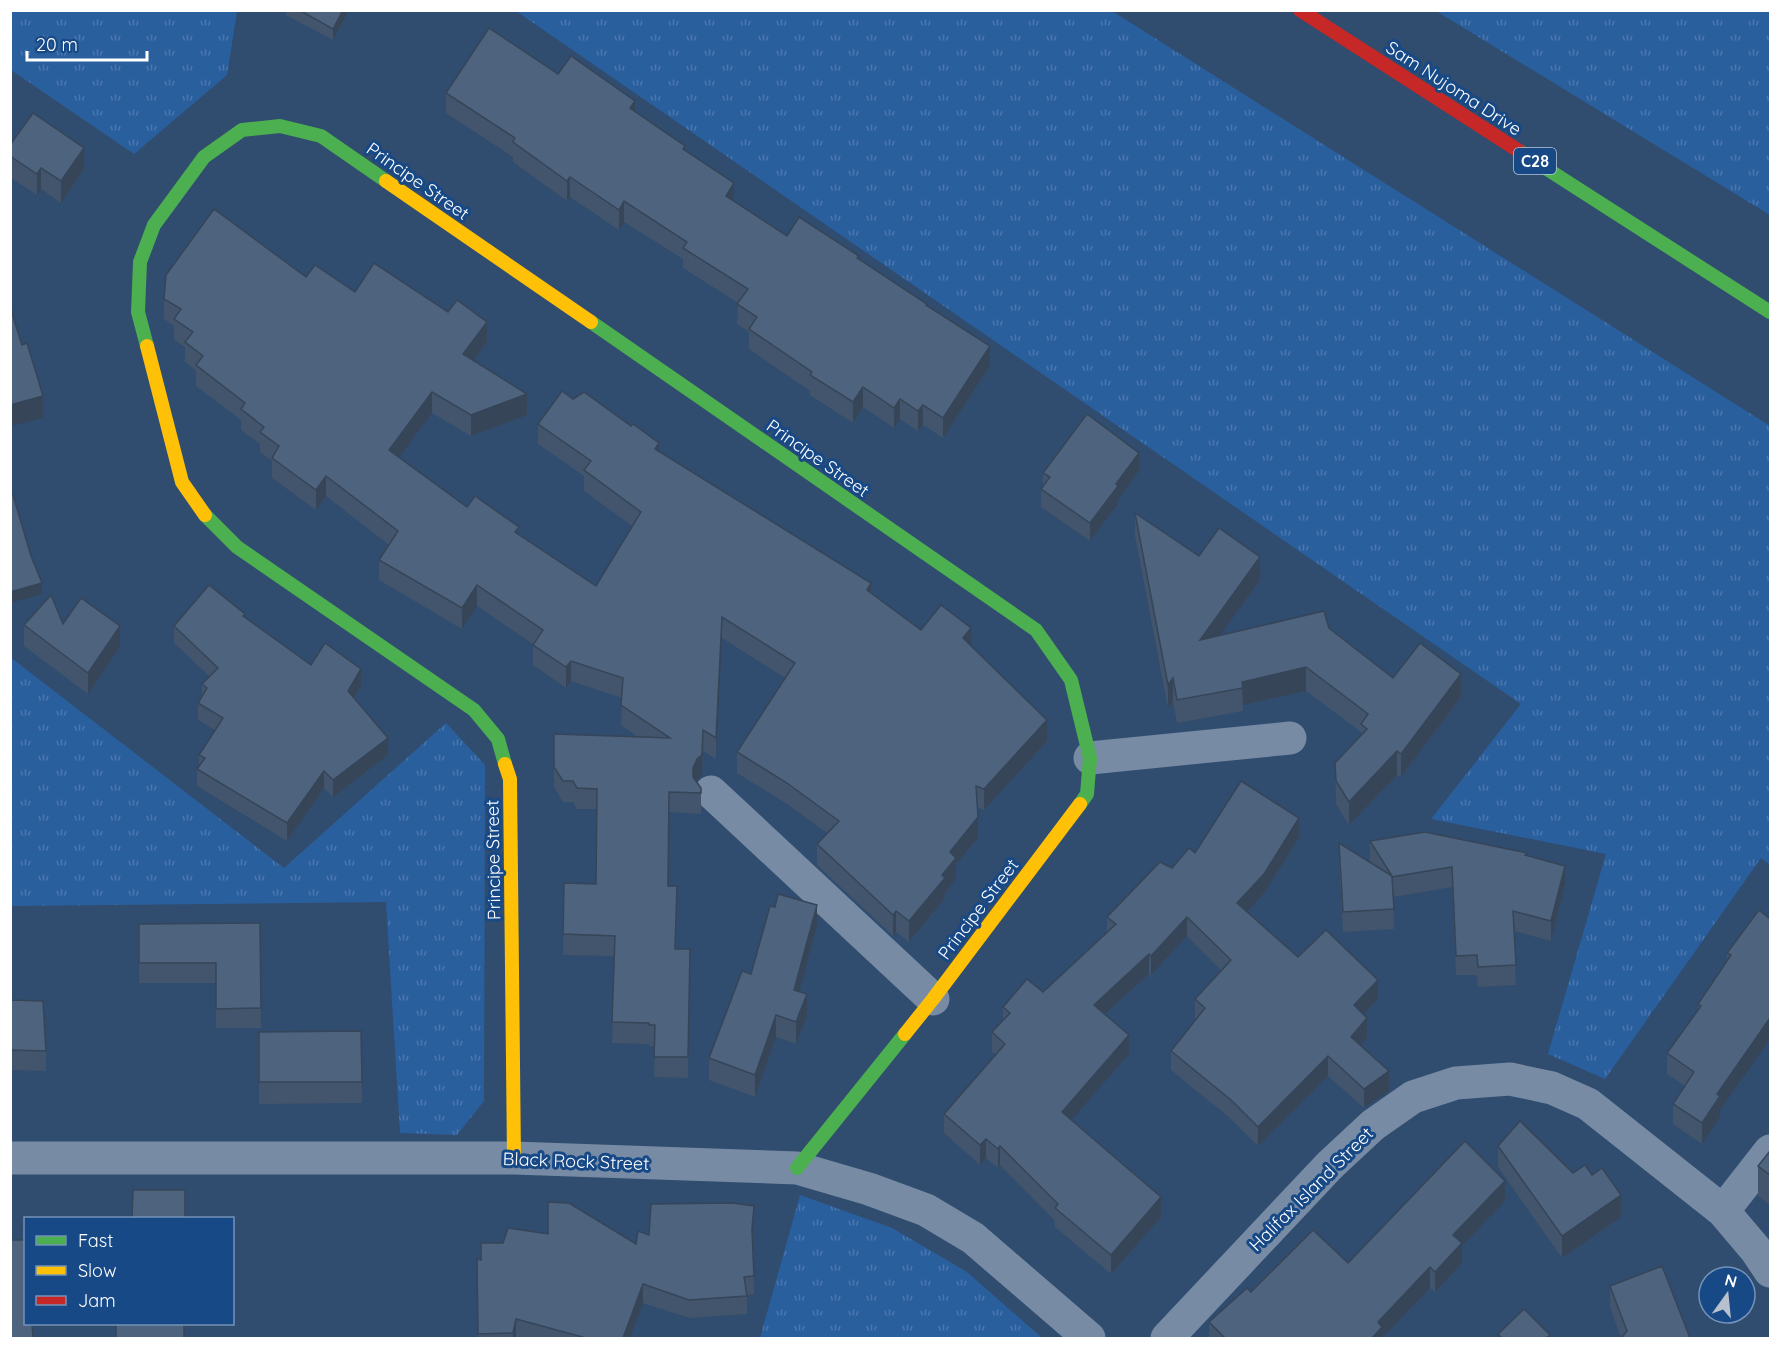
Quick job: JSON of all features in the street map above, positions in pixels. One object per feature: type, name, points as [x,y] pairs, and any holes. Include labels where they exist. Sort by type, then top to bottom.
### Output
[{"type":"street","name":"Sam Nujoma Drive","points":[[1300,10],[1770,312]]},
{"type":"street","name":"Principe Street","points":[[514,1158],[510,779],[498,739],[474,710],[237,547],[205,515],[182,482],[138,312],[140,262],[154,225],[204,157],[242,130],[280,126],[321,136],[1036,630],[1071,680],[1090,758],[1087,794],[933,999],[796,1168]]},
{"type":"street","points":[[1090,758],[1290,738]]},
{"type":"street","points":[[711,792],[933,999]]},
{"type":"street","name":"Halifax Island Street","points":[[1167,1338],[1330,1165],[1373,1125],[1413,1097],[1456,1083],[1510,1080],[1552,1088],[1588,1104],[1723,1211],[1756,1250],[1770,1271]]},
{"type":"street","points":[[1723,1211],[1770,1151]]},
{"type":"street","name":"Black Rock Street","points":[[10,1158],[514,1158],[796,1168],[869,1189],[926,1210],[973,1238],[1089,1338]]},
{"type":"green space","points":[[10,11],[237,11],[227,75],[134,154],[11,70]]},
{"type":"green space","points":[[516,11],[1112,11],[1770,426],[1770,865],[1761,858],[1605,1079],[1548,1054],[1606,854],[1431,819],[1521,704]]},
{"type":"green space","points":[[1436,11],[1770,11],[1770,215]]},
{"type":"green space","points":[[10,657],[284,868],[446,723],[485,765],[484,1101],[457,1135],[400,1133],[386,902],[11,906]]},
{"type":"green space","points":[[800,1195],[892,1228],[967,1272],[1042,1338],[760,1338]]},
{"type":"building","points":[[299,10],[343,10],[333,29]]},
{"type":"building","points":[[489,28],[558,74],[571,56],[635,101],[630,108],[685,146],[683,149],[734,183],[726,196],[787,236],[799,217],[859,256],[857,258],[926,305],[990,346],[943,418],[923,405],[918,411],[900,399],[894,408],[863,387],[853,402],[810,375],[812,372],[749,329],[757,317],[737,304],[748,289],[683,248],[687,242],[624,201],[619,210],[570,177],[567,181],[513,142],[515,138],[446,93]]},
{"type":"building","points":[[33,113],[84,148],[61,181],[41,168],[37,174],[10,156],[10,145]]},
{"type":"building","points":[[214,209],[306,277],[315,265],[355,292],[374,263],[448,312],[457,300],[487,322],[463,354],[527,394],[471,415],[432,392],[389,450],[467,507],[475,496],[519,527],[515,532],[596,586],[641,512],[584,470],[591,461],[538,424],[562,391],[573,399],[584,392],[631,426],[633,424],[659,443],[655,449],[871,583],[867,590],[921,630],[941,605],[971,628],[963,638],[1047,720],[984,789],[976,786],[978,817],[950,852],[956,858],[942,875],[945,878],[909,921],[896,911],[893,915],[817,844],[839,821],[787,783],[737,752],[795,663],[722,617],[716,738],[703,730],[702,755],[697,759],[693,768],[693,777],[701,788],[701,793],[669,792],[668,886],[677,886],[675,949],[690,949],[688,1057],[654,1057],[655,1025],[612,1022],[615,936],[563,934],[564,883],[596,884],[597,789],[577,788],[573,781],[563,781],[554,767],[554,734],[670,738],[621,705],[623,678],[571,661],[566,667],[533,645],[543,630],[477,585],[462,608],[379,560],[398,531],[326,476],[316,490],[272,458],[279,446],[260,432],[264,427],[241,409],[245,403],[196,365],[203,356],[185,342],[193,332],[174,319],[181,309],[164,299],[166,275]]},
{"type":"building","points":[[10,307],[22,345],[27,343],[43,396],[10,405]]},
{"type":"building","points":[[1087,414],[1139,453],[1090,523],[1041,489],[1050,477],[1043,473]]},
{"type":"building","points":[[13,495],[31,556],[42,583],[10,592],[10,496]]},
{"type":"building","points":[[1135,513],[1199,556],[1219,528],[1260,557],[1200,640],[1324,611],[1329,628],[1393,678],[1420,643],[1461,674],[1401,754],[1397,751],[1349,802],[1336,781],[1335,763],[1367,729],[1361,724],[1368,714],[1306,667],[1242,682],[1243,688],[1177,700],[1173,678],[1168,685]]},
{"type":"building","points":[[209,585],[245,614],[243,616],[311,665],[325,643],[361,669],[348,691],[388,738],[333,780],[324,771],[287,823],[197,769],[205,758],[199,755],[223,718],[198,703],[207,688],[202,684],[218,668],[174,626]]},
{"type":"building","points":[[51,595],[63,624],[81,598],[120,626],[88,673],[24,625]]},
{"type":"building","points":[[1241,781],[1299,818],[1264,874],[1237,903],[1298,957],[1326,930],[1378,980],[1354,1005],[1367,1018],[1351,1037],[1389,1071],[1364,1089],[1328,1056],[1258,1127],[1231,1100],[1171,1051],[1205,1008],[1195,999],[1231,960],[1187,917],[1151,956],[1149,954],[1094,1005],[1129,1035],[1062,1112],[1161,1197],[1111,1255],[1055,1208],[1058,1204],[1000,1146],[998,1149],[986,1139],[980,1145],[944,1114],[1005,1044],[992,1032],[1010,1013],[1003,1007],[1027,979],[1043,992],[1116,924],[1107,917],[1160,862],[1172,868],[1189,848],[1195,853]]},
{"type":"building","points":[[1425,832],[1527,853],[1525,855],[1565,866],[1551,921],[1513,911],[1516,965],[1478,967],[1477,955],[1456,956],[1452,867],[1392,877],[1394,909],[1343,912],[1339,843],[1392,876],[1370,841]]},
{"type":"building","points":[[778,894],[817,905],[794,990],[807,994],[796,1022],[776,1015],[755,1075],[709,1058],[742,971],[751,974],[770,906],[775,907]]},
{"type":"building","points":[[1759,910],[1770,919],[1770,1018],[1717,1094],[1720,1096],[1702,1123],[1673,1104],[1694,1072],[1667,1053],[1701,1006],[1698,1004],[1731,955],[1727,953]]},
{"type":"building","points":[[260,923],[261,1008],[216,1009],[216,963],[139,963],[139,924]]},
{"type":"building","points":[[10,1000],[43,1001],[46,1051],[10,1050]]},
{"type":"building","points":[[361,1031],[362,1082],[259,1082],[259,1032]]},
{"type":"building","points":[[1520,1121],[1573,1173],[1585,1165],[1592,1175],[1602,1168],[1621,1195],[1562,1236],[1498,1146]]},
{"type":"building","points":[[1465,1141],[1505,1181],[1453,1235],[1462,1243],[1435,1272],[1430,1267],[1378,1322],[1382,1327],[1372,1338],[1225,1338],[1209,1322],[1247,1288],[1251,1292],[1313,1230],[1348,1263]]},
{"type":"building","points":[[1770,1151],[1770,1175],[1758,1166]]},
{"type":"building","points":[[133,1190],[185,1190],[185,1217],[132,1217]]},
{"type":"building","points":[[548,1202],[569,1203],[636,1244],[638,1231],[649,1235],[651,1204],[732,1203],[754,1206],[752,1229],[754,1276],[744,1277],[747,1296],[689,1300],[643,1284],[623,1338],[586,1338],[516,1319],[513,1333],[478,1334],[477,1259],[481,1260],[481,1243],[503,1243],[508,1228],[548,1234]]},
{"type":"building","points":[[10,1240],[24,1240],[24,1325],[32,1325],[33,1338],[10,1338]]},
{"type":"building","points":[[1662,1266],[1690,1338],[1621,1338],[1627,1331],[1610,1286]]},
{"type":"building","points":[[1524,1309],[1550,1335],[1546,1338],[1502,1338],[1498,1334]]},
{"type":"building","points":[[116,1325],[184,1325],[184,1338],[116,1338]]},
{"type":"traffic: fast","points":[[147,346],[138,312],[140,262],[154,225],[204,157],[242,130],[280,126],[321,136],[386,181]]},
{"type":"traffic: fast","points":[[1519,151],[1770,312]]},
{"type":"traffic: fast","points":[[591,322],[1036,630],[1071,680],[1090,758],[1087,794],[1080,804]]},
{"type":"traffic: fast","points":[[205,515],[237,547],[474,710],[498,739],[505,764]]},
{"type":"traffic: fast","points":[[797,1168],[905,1034]]},
{"type":"traffic: slow","points":[[386,181],[591,322]]},
{"type":"traffic: slow","points":[[147,346],[182,482],[205,515]]},
{"type":"traffic: slow","points":[[505,764],[510,779],[514,1158]]},
{"type":"traffic: slow","points":[[905,1034],[1080,804]]},
{"type":"traffic: jam","points":[[1300,10],[1519,151]]}]
